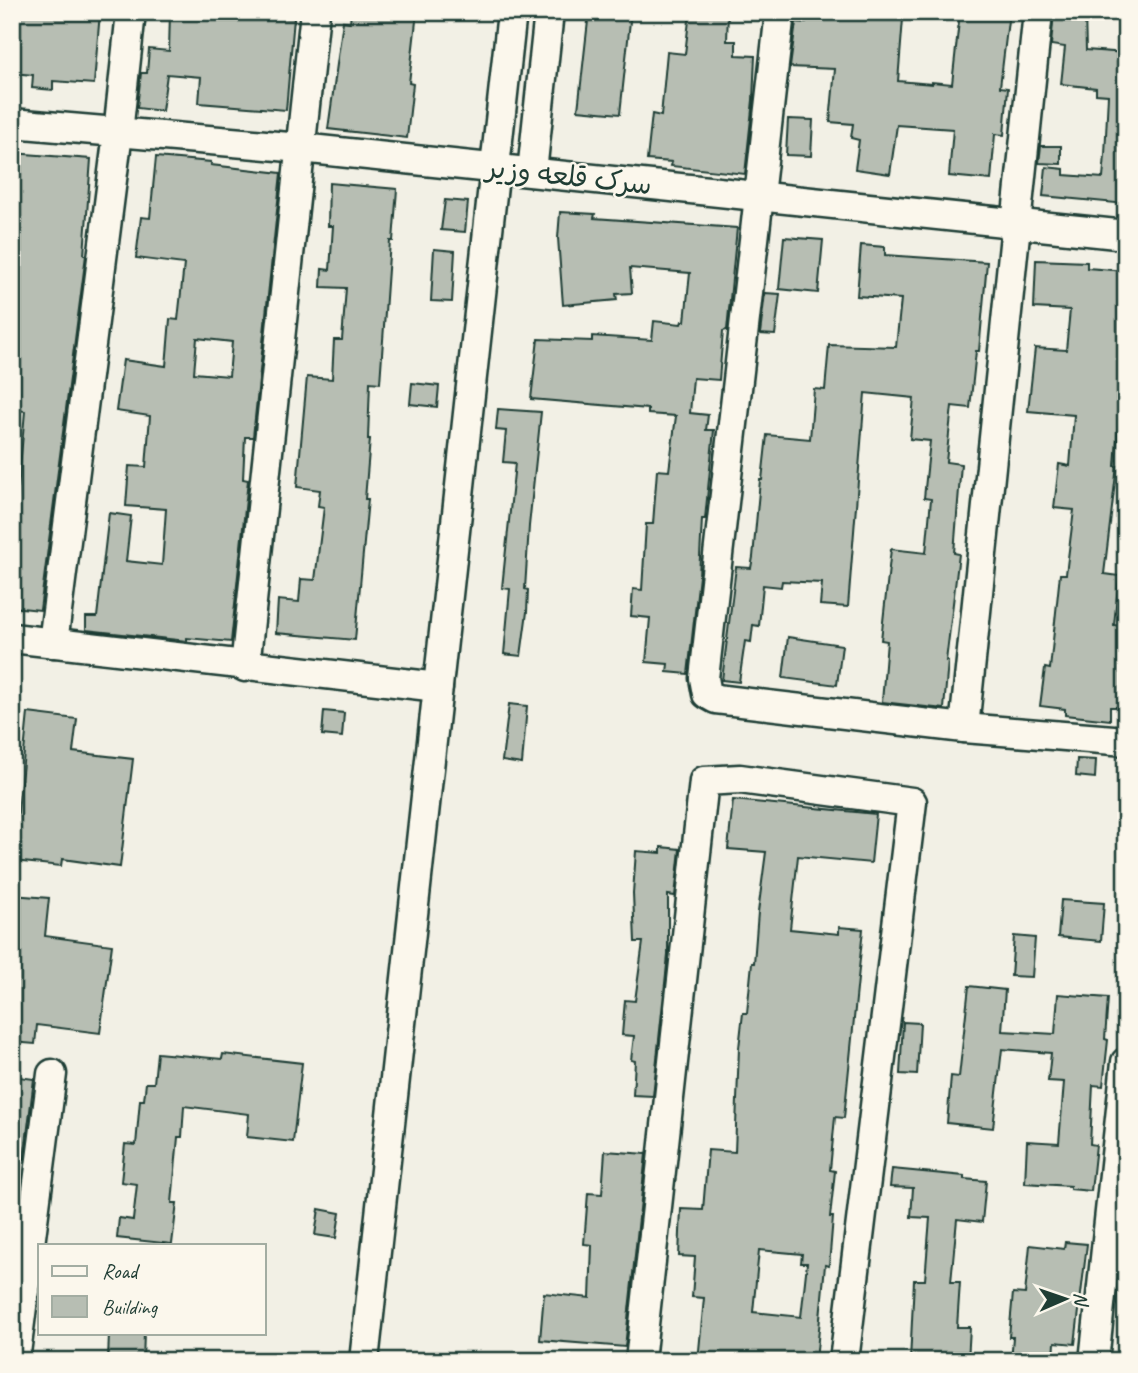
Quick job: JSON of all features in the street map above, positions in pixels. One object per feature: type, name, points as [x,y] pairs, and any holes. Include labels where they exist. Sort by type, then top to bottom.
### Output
[{"type":"street","points":[[53,643],[131,12]]},
{"type":"street","points":[[245,667],[315,12]]},
{"type":"street","points":[[364,1361],[512,12]]},
{"type":"street","points":[[532,172],[549,12]]},
{"type":"street","points":[[780,12],[706,664],[707,694],[716,699],[964,728],[1126,741]]},
{"type":"street","points":[[964,728],[1038,12]]},
{"type":"street","name":"سرک قلعه وزیر","points":[[12,123],[494,167],[1126,235]]},
{"type":"street","points":[[12,639],[438,687]]},
{"type":"street","points":[[640,1361],[704,780],[740,779],[912,802],[844,1361]]},
{"type":"street","points":[[1094,1361],[1126,1062]]},
{"type":"street","points":[[15,1361],[52,1074]]},
{"type":"building","points":[[12,12],[100,12],[94,84],[53,81],[53,90],[32,88],[33,75],[12,73]]},
{"type":"building","points":[[170,12],[226,12],[294,18],[286,110],[199,103],[201,77],[167,74],[162,111],[137,108],[141,73],[147,73],[149,49],[169,51]]},
{"type":"building","points":[[351,12],[417,12],[409,83],[413,84],[407,138],[328,129],[343,21],[350,22]]},
{"type":"building","points":[[589,12],[631,12],[620,114],[578,110]]},
{"type":"building","points":[[690,12],[728,12],[727,41],[736,41],[736,55],[755,56],[745,174],[671,166],[672,162],[647,160],[652,114],[661,116],[667,52],[685,54]]},
{"type":"building","points":[[806,12],[840,12],[903,19],[898,81],[952,84],[960,12],[1009,12],[1000,87],[1008,88],[1004,135],[995,134],[991,180],[949,176],[953,129],[897,125],[890,174],[855,169],[859,140],[851,138],[853,124],[830,122],[835,69],[790,67],[796,22],[806,23]]},
{"type":"building","points":[[1054,12],[1085,12],[1086,50],[1126,53],[1126,204],[1043,196],[1046,167],[1064,169],[1064,175],[1103,178],[1105,155],[1108,95],[1096,94],[1096,88],[1061,84],[1065,47],[1051,45]]},
{"type":"building","points":[[788,119],[813,120],[811,156],[786,155]]},
{"type":"building","points":[[1041,146],[1061,146],[1061,164],[1039,163]]},
{"type":"building","points":[[12,153],[91,159],[86,255],[40,610],[12,607],[12,557],[25,411],[17,410],[19,391],[12,391],[12,356],[18,293],[12,292]]},
{"type":"building","points":[[156,157],[281,173],[253,437],[245,437],[243,479],[248,480],[231,642],[187,638],[187,641],[86,630],[86,617],[97,617],[109,513],[131,516],[126,561],[162,565],[166,509],[126,506],[129,466],[146,467],[150,416],[116,411],[123,360],[166,366],[170,319],[178,320],[184,264],[136,258],[141,217],[150,218]],"holes":[[[197,338],[232,342],[229,376],[194,373]]]},
{"type":"building","points":[[329,183],[397,189],[393,241],[390,241],[380,383],[370,382],[370,439],[365,499],[368,499],[355,640],[276,633],[278,600],[299,602],[301,579],[315,580],[324,507],[318,506],[320,490],[297,487],[307,377],[332,379],[334,340],[342,340],[346,288],[321,287],[322,269],[330,270],[333,226],[328,226]]},
{"type":"building","points":[[445,200],[468,202],[465,232],[441,230]]},
{"type":"building","points":[[560,212],[595,214],[594,218],[737,228],[719,380],[693,378],[690,413],[708,415],[706,430],[714,430],[705,519],[702,519],[699,576],[688,674],[667,672],[668,664],[646,662],[650,618],[631,616],[633,589],[642,590],[646,524],[653,524],[657,470],[669,471],[676,416],[648,414],[648,409],[531,399],[538,339],[592,341],[592,336],[652,340],[654,321],[681,324],[685,321],[690,273],[630,268],[632,293],[616,294],[617,300],[563,305],[558,238]]},
{"type":"building","points":[[784,237],[823,240],[818,293],[779,289]]},
{"type":"building","points":[[861,245],[885,247],[885,255],[987,262],[979,351],[976,351],[970,408],[952,406],[946,462],[961,464],[954,553],[959,554],[946,661],[944,709],[882,702],[887,641],[881,640],[891,549],[926,553],[931,499],[924,498],[930,441],[910,439],[914,398],[865,393],[848,607],[820,605],[822,583],[782,581],[781,587],[763,585],[759,626],[753,625],[751,642],[745,641],[739,682],[722,680],[736,567],[751,568],[767,435],[810,439],[814,389],[825,390],[829,345],[896,347],[901,299],[857,296]]},
{"type":"building","points":[[434,249],[455,251],[452,302],[431,301]]},
{"type":"building","points":[[1036,260],[1087,262],[1087,268],[1126,271],[1126,379],[1122,416],[1119,415],[1117,466],[1104,574],[1119,576],[1114,625],[1126,626],[1126,707],[1110,707],[1110,720],[1065,715],[1065,709],[1040,706],[1045,668],[1050,669],[1060,574],[1066,574],[1074,510],[1054,508],[1059,464],[1070,466],[1074,415],[1028,411],[1035,348],[1066,350],[1070,310],[1034,308]]},
{"type":"building","points":[[765,293],[780,294],[775,335],[760,334]]},
{"type":"building","points":[[412,383],[439,386],[437,407],[410,404]]},
{"type":"building","points":[[498,409],[541,412],[529,526],[525,589],[528,590],[527,612],[521,656],[504,654],[510,589],[502,588],[515,463],[503,462],[506,431],[496,430]]},
{"type":"building","points":[[788,637],[842,645],[837,685],[783,678]]},
{"type":"building","points":[[509,704],[527,706],[522,764],[502,761]]},
{"type":"building","points":[[324,711],[344,713],[342,737],[322,735]]},
{"type":"building","points":[[28,713],[77,719],[73,752],[133,759],[120,867],[62,859],[61,866],[13,861]]},
{"type":"building","points":[[1077,759],[1096,760],[1095,778],[1076,776]]},
{"type":"building","points":[[733,800],[876,814],[871,863],[798,856],[790,929],[839,934],[839,927],[863,929],[844,1118],[835,1117],[830,1170],[835,1171],[830,1217],[833,1217],[829,1266],[825,1265],[816,1361],[749,1355],[748,1361],[698,1361],[704,1298],[692,1297],[695,1257],[679,1256],[681,1209],[703,1210],[708,1150],[735,1152],[739,1048],[743,1013],[747,1013],[754,963],[766,852],[728,849]],"holes":[[[759,1250],[802,1254],[801,1263],[807,1263],[801,1317],[753,1312]]]},
{"type":"building","points":[[661,847],[680,849],[675,896],[668,895],[668,955],[653,1096],[633,1095],[635,1061],[631,1060],[634,1036],[622,1035],[625,1000],[635,1001],[643,942],[635,942],[633,893],[636,851],[661,853]]},
{"type":"building","points":[[12,895],[49,898],[45,936],[112,945],[100,1033],[37,1025],[35,1044],[12,1042]]},
{"type":"building","points":[[1061,900],[1104,903],[1101,941],[1058,937]]},
{"type":"building","points":[[1014,936],[1035,938],[1032,977],[1011,976]]},
{"type":"building","points":[[969,986],[1005,990],[1002,1031],[1055,1034],[1058,994],[1108,998],[1105,1039],[1108,1040],[1103,1086],[1093,1085],[1090,1144],[1096,1145],[1091,1191],[1070,1189],[1070,1186],[1025,1183],[1027,1141],[1059,1143],[1064,1082],[1048,1081],[1051,1053],[1002,1049],[993,1128],[947,1123],[951,1076],[959,1077]]},
{"type":"building","points":[[903,1022],[920,1023],[917,1075],[900,1074]]},
{"type":"building","points":[[157,1053],[222,1059],[223,1054],[302,1063],[293,1142],[247,1137],[249,1114],[184,1106],[182,1137],[178,1137],[172,1203],[177,1203],[172,1244],[117,1238],[119,1218],[133,1220],[137,1184],[121,1182],[125,1144],[136,1145],[140,1100],[144,1100],[146,1083],[154,1083]]},
{"type":"building","points":[[12,1076],[34,1079],[24,1159],[12,1158]]},
{"type":"building","points":[[605,1151],[646,1154],[625,1347],[540,1340],[544,1293],[590,1298],[592,1245],[584,1244],[588,1193],[602,1194]]},
{"type":"building","points":[[892,1169],[964,1176],[964,1179],[986,1181],[982,1222],[957,1219],[951,1282],[960,1282],[957,1327],[970,1327],[968,1361],[910,1361],[914,1280],[925,1280],[930,1218],[911,1217],[913,1188],[890,1187]]},
{"type":"building","points":[[319,1209],[340,1213],[336,1238],[315,1235]]},
{"type":"building","points":[[1065,1242],[1087,1244],[1075,1344],[1055,1342],[1054,1361],[1011,1361],[1013,1337],[1009,1337],[1013,1293],[1025,1294],[1030,1245],[1064,1249]]},
{"type":"building","points":[[109,1334],[144,1334],[143,1361],[108,1361]]}]
